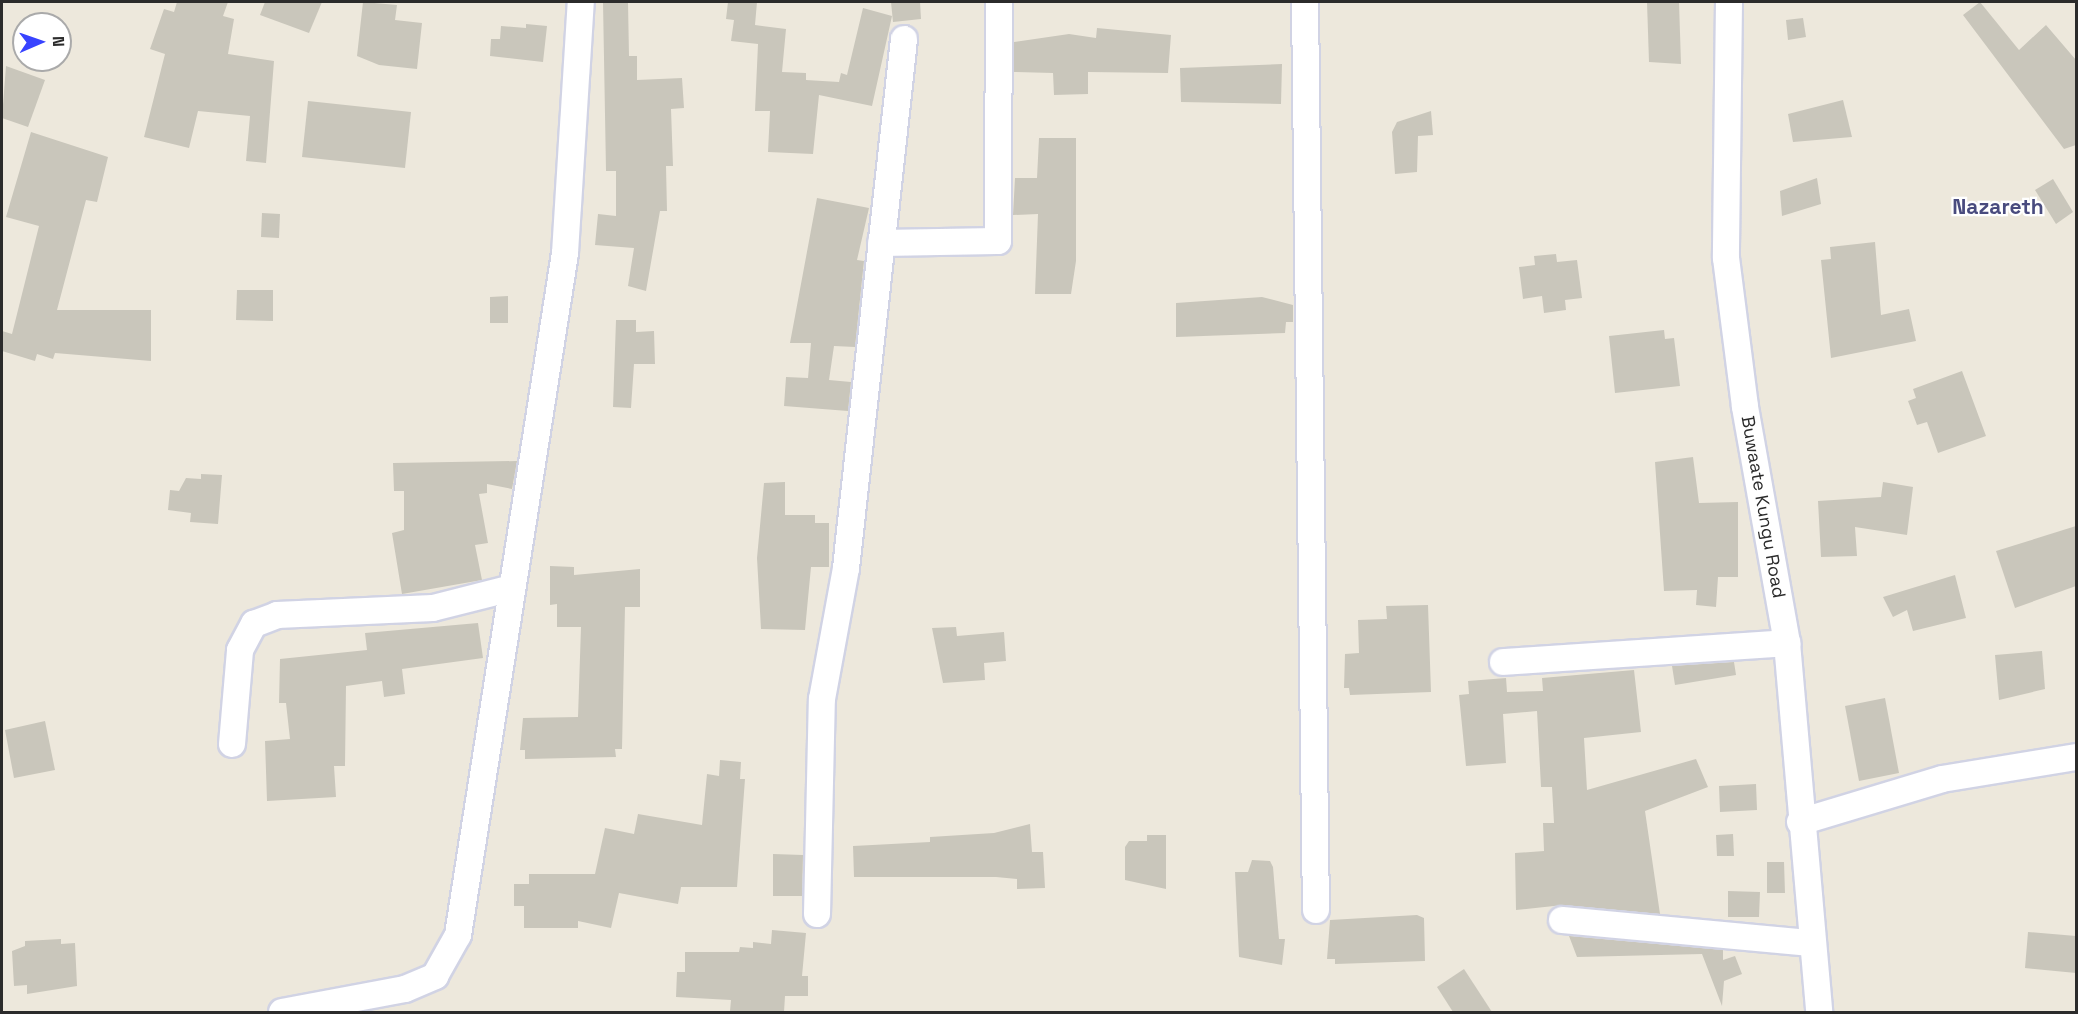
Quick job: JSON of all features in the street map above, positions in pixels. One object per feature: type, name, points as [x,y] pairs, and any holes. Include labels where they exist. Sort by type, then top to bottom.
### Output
[{"type":"street","points":[[282,1012],[405,989],[435,976],[453,951],[565,253],[581,2]]},
{"type":"street","points":[[880,243],[998,241],[999,2]]},
{"type":"street","points":[[1305,2],[1316,910]]},
{"type":"street","name":"Buwaate Kungu Road","points":[[1729,2],[1726,258],[1744,407],[1787,643],[1809,943],[1819,1012]]},
{"type":"street","points":[[817,914],[822,699],[846,568],[904,39]]},
{"type":"street","points":[[232,744],[240,650],[254,624],[277,615],[433,608],[512,588]]},
{"type":"street","points":[[1503,662],[1787,643]]},
{"type":"street","points":[[1800,822],[1942,779],[2076,757]]},
{"type":"street","points":[[1562,920],[1809,943]]},
{"type":"building","points":[[177,2],[228,2],[223,16],[234,19],[228,54],[274,61],[266,163],[246,161],[250,116],[198,111],[189,148],[144,137],[165,54],[150,49],[164,9],[174,12]]},
{"type":"building","points":[[265,2],[322,2],[309,33],[260,15]]},
{"type":"building","points":[[363,2],[397,5],[395,20],[422,23],[417,69],[379,65],[357,56]]},
{"type":"building","points":[[603,2],[628,2],[629,56],[637,56],[637,80],[682,78],[684,108],[671,109],[673,166],[666,166],[667,211],[660,211],[646,291],[628,286],[634,248],[595,245],[598,214],[616,216],[616,171],[606,171]]},
{"type":"building","points":[[728,2],[757,2],[755,25],[786,29],[782,72],[806,73],[806,80],[839,82],[841,73],[847,75],[863,8],[892,16],[872,106],[819,95],[813,154],[768,152],[770,111],[755,111],[758,44],[731,41],[734,20],[726,19]]},
{"type":"building","points":[[891,2],[920,2],[921,19],[893,22]]},
{"type":"building","points":[[1647,2],[1679,2],[1681,64],[1649,62]]},
{"type":"building","points":[[1980,2],[2019,50],[2046,25],[2076,60],[2076,145],[2064,149],[1963,15]]},
{"type":"building","points":[[1803,18],[1806,37],[1788,40],[1786,20]]},
{"type":"building","points":[[526,24],[547,26],[543,62],[490,56],[491,39],[500,39],[501,26],[526,28]]},
{"type":"building","points":[[1097,28],[1171,35],[1168,73],[1088,72],[1088,94],[1054,95],[1053,73],[1014,72],[1014,42],[1069,34],[1096,38]]},
{"type":"building","points":[[1282,64],[1281,104],[1181,102],[1180,68]]},
{"type":"building","points":[[6,66],[12,68],[12,72],[23,72],[45,80],[28,127],[2,118]]},
{"type":"building","points":[[1843,100],[1852,137],[1793,142],[1788,114]]},
{"type":"building","points":[[308,101],[411,112],[405,168],[302,157]]},
{"type":"building","points":[[1431,111],[1433,135],[1418,136],[1417,172],[1395,174],[1392,132],[1397,122]]},
{"type":"building","points":[[31,132],[108,157],[97,202],[86,200],[57,310],[151,310],[151,361],[55,353],[53,359],[37,354],[35,361],[2,351],[2,331],[12,334],[39,226],[6,217]]},
{"type":"building","points":[[1039,138],[1076,138],[1076,261],[1071,294],[1035,294],[1038,214],[1013,215],[1015,178],[1037,178]]},
{"type":"building","points":[[1817,178],[1821,204],[1782,216],[1780,191]]},
{"type":"building","points":[[2053,179],[2073,212],[2056,224],[2035,190]]},
{"type":"building","points":[[817,198],[869,208],[857,260],[864,261],[855,347],[834,346],[829,380],[851,382],[848,411],[784,406],[786,377],[808,378],[811,343],[790,343]]},
{"type":"building","points":[[262,213],[280,214],[279,238],[261,237]]},
{"type":"building","points":[[1875,242],[1881,315],[1909,309],[1916,341],[1831,358],[1821,260],[1831,259],[1830,247]]},
{"type":"building","points":[[1556,254],[1557,262],[1577,260],[1582,298],[1565,300],[1566,310],[1544,313],[1542,296],[1523,299],[1519,267],[1535,265],[1534,256]]},
{"type":"building","points":[[237,290],[273,290],[273,321],[236,320]]},
{"type":"building","points":[[508,296],[508,323],[490,323],[490,297]]},
{"type":"building","points":[[1262,297],[1293,305],[1293,322],[1286,322],[1285,333],[1176,337],[1176,303]]},
{"type":"building","points":[[616,320],[636,320],[636,332],[654,331],[655,364],[634,364],[631,408],[613,407]]},
{"type":"building","points":[[1664,330],[1665,339],[1674,338],[1680,386],[1615,393],[1609,336]]},
{"type":"building","points":[[1962,371],[1986,436],[1938,453],[1927,422],[1917,425],[1908,401],[1916,398],[1913,389]]},
{"type":"building","points":[[1693,457],[1699,503],[1738,502],[1738,577],[1718,577],[1716,607],[1696,605],[1697,590],[1664,591],[1655,462]]},
{"type":"building","points":[[517,461],[512,489],[487,484],[487,493],[479,494],[488,543],[475,545],[482,580],[402,594],[392,533],[404,530],[404,491],[394,491],[393,463]]},
{"type":"building","points":[[201,474],[222,475],[218,524],[190,522],[191,513],[168,510],[170,490],[179,491],[186,478],[201,479]]},
{"type":"building","points":[[785,482],[785,515],[815,515],[815,523],[829,523],[829,567],[811,567],[805,630],[761,629],[757,558],[764,483]]},
{"type":"building","points":[[1883,482],[1913,487],[1907,535],[1855,527],[1857,556],[1821,557],[1818,501],[1881,497]]},
{"type":"building","points":[[2076,526],[2076,586],[2015,608],[1996,551]]},
{"type":"building","points":[[550,566],[574,567],[574,575],[640,569],[640,607],[625,607],[622,749],[615,749],[616,757],[525,759],[525,750],[520,750],[523,718],[578,717],[581,627],[557,627],[557,604],[550,605]]},
{"type":"building","points":[[1955,575],[1966,618],[1913,631],[1907,610],[1893,617],[1883,597]]},
{"type":"building","points":[[1428,605],[1431,692],[1350,695],[1349,688],[1344,688],[1345,654],[1359,653],[1358,620],[1387,619],[1386,606]]},
{"type":"building","points":[[478,623],[483,658],[402,669],[405,694],[384,697],[382,681],[346,686],[345,766],[334,766],[336,797],[267,801],[265,741],[290,739],[286,703],[279,703],[280,659],[367,650],[365,633]]},
{"type":"building","points":[[956,627],[957,636],[1004,632],[1006,661],[984,663],[985,680],[943,683],[932,628]]},
{"type":"building","points":[[2042,651],[2045,689],[1999,700],[1995,655]]},
{"type":"building","points":[[1734,662],[1736,675],[1675,685],[1672,666]]},
{"type":"building","points":[[1634,670],[1641,732],[1584,738],[1587,790],[1696,759],[1708,787],[1645,811],[1660,914],[1563,905],[1516,910],[1515,853],[1544,851],[1543,823],[1554,823],[1552,787],[1541,787],[1537,711],[1503,714],[1506,763],[1466,766],[1459,695],[1469,694],[1468,681],[1506,678],[1507,692],[1543,691],[1542,678]]},
{"type":"building","points":[[1885,698],[1899,773],[1859,781],[1845,706]]},
{"type":"building","points":[[45,721],[55,770],[14,778],[5,730]]},
{"type":"building","points":[[720,760],[741,762],[740,779],[745,779],[737,887],[681,887],[678,904],[619,893],[611,928],[578,921],[578,928],[524,928],[524,906],[514,906],[514,884],[529,884],[529,874],[595,874],[605,828],[634,834],[638,814],[702,825],[707,774],[719,776]]},
{"type":"building","points":[[1756,784],[1757,810],[1720,812],[1719,786]]},
{"type":"building","points":[[1030,824],[1032,852],[1043,852],[1045,888],[1017,889],[1017,879],[996,877],[854,877],[853,846],[930,842],[930,837],[994,833]]},
{"type":"building","points":[[1733,834],[1734,856],[1717,856],[1716,835]]},
{"type":"building","points":[[1147,835],[1166,835],[1166,889],[1125,880],[1125,847],[1129,841],[1147,841]]},
{"type":"building","points":[[773,854],[803,855],[802,896],[773,896]]},
{"type":"building","points":[[1252,860],[1270,861],[1273,867],[1279,939],[1285,939],[1282,965],[1239,957],[1235,872],[1248,872]]},
{"type":"building","points":[[1767,862],[1784,862],[1785,893],[1767,893]]},
{"type":"building","points":[[1728,891],[1760,892],[1759,917],[1728,917]]},
{"type":"building","points":[[1417,915],[1424,918],[1425,961],[1335,964],[1335,959],[1327,959],[1330,920]]},
{"type":"building","points":[[772,930],[806,933],[802,976],[808,976],[808,996],[785,996],[784,1012],[730,1011],[731,1000],[676,997],[677,972],[685,972],[685,952],[739,952],[740,947],[753,948],[753,942],[771,944]]},
{"type":"building","points":[[2028,932],[2076,936],[2076,973],[2025,968]]},
{"type":"building","points":[[1569,936],[1723,950],[1723,960],[1735,956],[1742,974],[1724,981],[1722,1006],[1702,954],[1577,957]]},
{"type":"building","points":[[61,939],[61,944],[75,943],[77,986],[27,994],[27,985],[14,986],[12,951],[25,946],[25,941]]},
{"type":"building","points":[[1464,969],[1492,1012],[1453,1012],[1437,987]]},
{"type":"district","name":"Nazareth","points":[[1998,207]]}]
